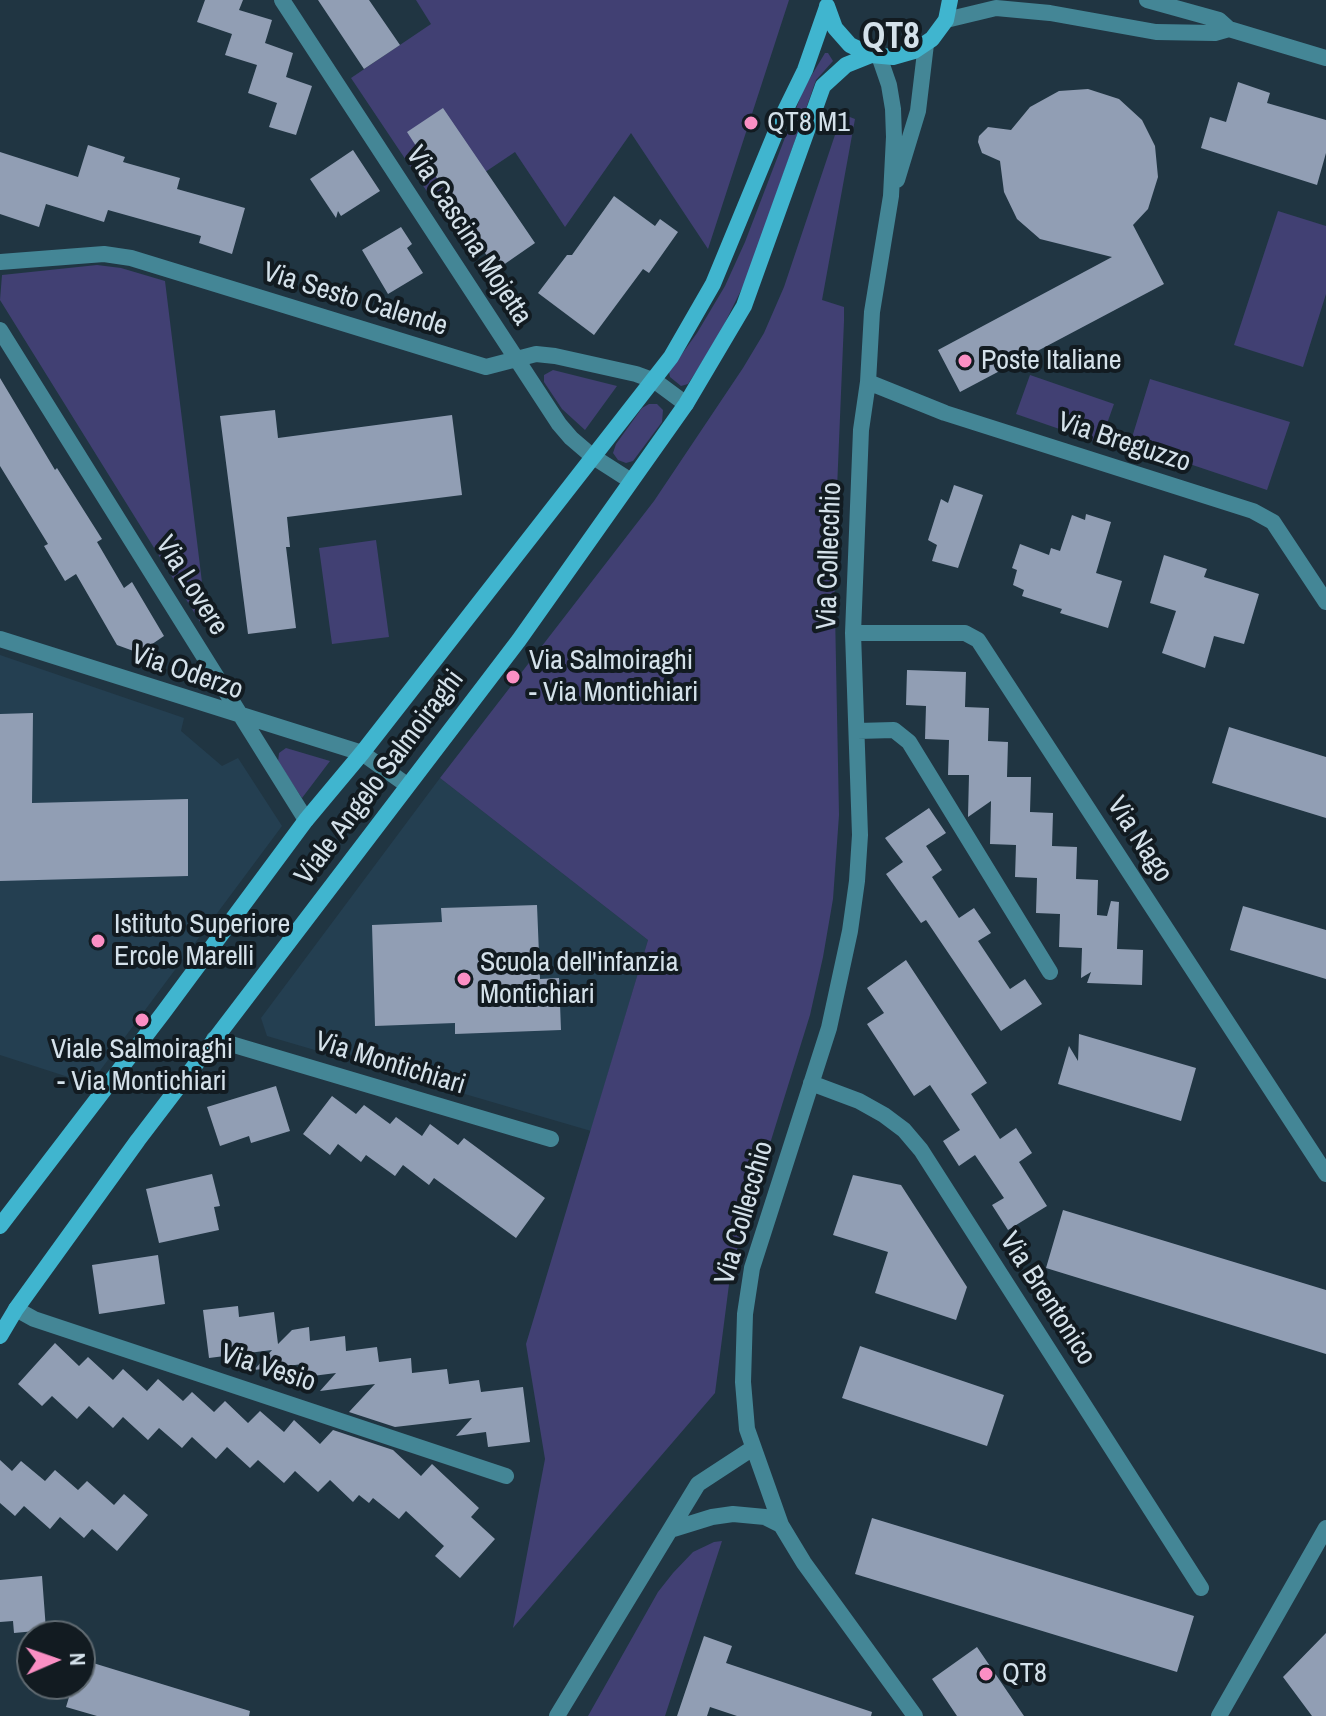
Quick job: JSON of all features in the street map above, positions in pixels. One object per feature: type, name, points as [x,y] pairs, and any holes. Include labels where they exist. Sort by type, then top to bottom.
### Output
[{"type":"street","name":"Via Cascina Mojetta","points":[[282,0],[559,424],[592,456],[631,481]]},
{"type":"street","points":[[891,196],[918,111],[926,44],[946,20],[950,0]]},
{"type":"street","points":[[1147,0],[1219,20],[1229,29],[1326,58]]},
{"type":"street","points":[[826,3],[831,21],[840,34],[850,45],[875,56],[889,85],[893,109],[891,196]]},
{"type":"street","name":"Viale Angelo Salmoiraghi","points":[[0,1226],[306,820],[362,753],[592,456],[655,381],[713,284],[782,117],[805,70],[826,3]]},
{"type":"street","points":[[946,20],[996,8],[1050,13],[1156,32],[1215,33],[1229,29]]},
{"type":"street","name":"Viale Angelo Salmoiraghi","points":[[0,1336],[16,1309],[214,1039],[519,640],[686,404],[744,306],[823,86],[839,70],[875,56],[901,56],[926,44]]},
{"type":"street","name":"Via Collecchio","points":[[891,196],[872,312],[868,382],[861,430],[853,633],[860,835],[850,931],[829,1028],[752,1268],[745,1314],[743,1360],[745,1415],[753,1448],[781,1525],[804,1563],[915,1716]]},
{"type":"street","name":"Via Sesto Calende","points":[[0,262],[118,255],[486,367],[536,354],[636,374],[655,381],[686,404]]},
{"type":"street","name":"Via Lovere","points":[[0,330],[241,715]]},
{"type":"street","name":"Via Breguzzo","points":[[868,382],[945,413],[1253,511],[1273,522],[1326,602]]},
{"type":"street","name":"Via Nago","points":[[853,633],[965,633],[978,640],[1326,1174]]},
{"type":"street","name":"Via Oderzo","points":[[0,639],[241,715],[306,820]]},
{"type":"street","points":[[241,715],[362,753],[407,785]]},
{"type":"street","points":[[857,731],[894,730],[909,742],[1050,972]]},
{"type":"street","name":"Via Montichiari","points":[[214,1039],[551,1139]]},
{"type":"street","name":"Via Brentonico","points":[[811,1083],[859,1101],[884,1115],[904,1130],[921,1150],[1201,1588]]},
{"type":"street","name":"Via Vesio","points":[[16,1309],[34,1319],[506,1476]]},
{"type":"street","points":[[557,1716],[698,1484],[753,1448]]},
{"type":"street","points":[[670,1530],[733,1514],[765,1517],[781,1525]]},
{"type":"street","points":[[1219,1716],[1326,1528]]},
{"type":"shaded area","points":[[416,0],[789,0],[708,249],[631,133],[565,227],[515,152],[436,205],[351,78],[431,24]]},
{"type":"shaded area","points":[[825,53],[833,61],[816,80],[747,278],[716,341],[688,384],[681,386],[670,377],[669,372],[725,286],[804,88]]},
{"type":"shaded area","points":[[842,114],[855,119],[822,300],[844,307],[834,561],[839,815],[833,899],[823,957],[810,1015],[731,1269],[715,1393],[513,1628],[545,1459],[526,1344],[648,940],[440,778],[654,501],[743,368],[764,333],[784,287]]},
{"type":"shaded area","points":[[1278,211],[1326,226],[1326,294],[1303,367],[1234,345]]},
{"type":"shaded area","points":[[97,265],[121,268],[165,281],[207,623],[202,625],[0,300],[2,275]]},
{"type":"shaded area","points":[[553,370],[617,386],[585,430],[562,409],[544,382],[544,375]]},
{"type":"shaded area","points":[[1030,375],[1114,404],[1100,443],[1016,414]]},
{"type":"shaded area","points":[[1150,379],[1290,422],[1267,490],[1130,444]]},
{"type":"shaded area","points":[[657,404],[663,410],[662,422],[633,461],[626,463],[618,460],[613,453],[616,444],[642,408]]},
{"type":"shaded area","points":[[376,540],[389,637],[332,644],[319,548]]},
{"type":"shaded area","name":"Istituto Superiore Ercole Marelli","points":[[0,655],[184,718],[181,731],[222,766],[238,758],[282,826],[90,1084],[0,1055]]},
{"type":"shaded area","points":[[286,748],[330,761],[302,798],[278,762],[279,753]]},
{"type":"shaded area","name":"Scuola dell'infanzia Montichiari","points":[[440,778],[648,940],[591,1131],[267,1036],[261,1018]]},
{"type":"shaded area","points":[[722,1541],[665,1716],[588,1716],[658,1592],[693,1552]]},
{"type":"building","points":[[205,0],[243,0],[239,10],[272,20],[265,43],[293,53],[286,77],[312,86],[296,135],[269,127],[277,103],[248,93],[257,65],[225,55],[232,34],[197,22]]},
{"type":"building","points":[[318,0],[369,0],[400,45],[364,69]]},
{"type":"building","points":[[1238,82],[1270,93],[1267,103],[1326,120],[1326,153],[1317,185],[1201,148],[1210,117],[1226,122]]},
{"type":"building","points":[[1088,89],[1119,99],[1142,120],[1155,146],[1158,177],[1148,209],[1133,225],[1164,284],[960,392],[938,350],[1112,257],[1040,239],[1017,219],[1004,192],[1000,161],[982,153],[978,142],[979,136],[988,127],[1011,130],[1030,107],[1059,91]]},
{"type":"building","points":[[443,108],[535,243],[496,270],[407,132]]},
{"type":"building","points":[[88,145],[125,157],[123,162],[180,178],[177,189],[245,208],[232,254],[199,243],[201,236],[108,210],[104,222],[46,204],[39,227],[0,214],[0,152],[78,177]]},
{"type":"building","points":[[353,150],[380,191],[341,216],[338,211],[336,218],[310,179]]},
{"type":"building","points":[[614,196],[655,226],[660,219],[678,232],[649,273],[643,269],[594,335],[538,293],[567,255],[572,255]]},
{"type":"building","points":[[401,227],[412,244],[407,248],[423,273],[388,294],[362,250]]},
{"type":"building","points":[[0,378],[55,470],[57,468],[102,539],[97,542],[124,588],[132,582],[164,636],[139,653],[117,645],[76,574],[65,581],[44,546],[48,544],[0,466]]},
{"type":"building","points":[[275,410],[278,438],[452,415],[462,495],[287,517],[290,547],[286,547],[296,628],[248,634],[220,416]]},
{"type":"building","points":[[954,485],[983,495],[958,568],[932,561],[937,545],[928,540],[941,499],[948,503]]},
{"type":"building","points":[[1086,514],[1111,522],[1096,573],[1122,581],[1108,628],[1060,613],[1062,609],[1022,596],[1024,590],[1013,585],[1017,570],[1012,568],[1020,544],[1049,555],[1051,548],[1060,551],[1072,515],[1085,520]]},
{"type":"building","points":[[1164,555],[1207,569],[1204,577],[1259,594],[1244,644],[1214,636],[1205,668],[1162,653],[1176,611],[1150,603]]},
{"type":"building","points":[[907,670],[966,672],[965,707],[989,708],[988,741],[1008,742],[1007,777],[1031,777],[1030,812],[1053,813],[1052,846],[1077,847],[1076,879],[1098,880],[1097,915],[1107,916],[1111,901],[1119,902],[1117,949],[1143,950],[1142,985],[1087,983],[1091,972],[1081,978],[1082,948],[1059,947],[1060,914],[1036,913],[1037,878],[1015,877],[1016,845],[990,844],[991,801],[968,817],[969,775],[948,775],[949,740],[925,739],[926,706],[906,705]]},
{"type":"building","points":[[33,713],[32,803],[188,799],[188,876],[0,881],[0,714]]},
{"type":"building","points":[[1229,727],[1326,757],[1326,818],[1212,783]]},
{"type":"building","points":[[929,808],[946,833],[926,846],[942,870],[932,877],[959,918],[974,908],[991,933],[978,941],[1010,989],[1025,979],[1042,1004],[1001,1031],[926,920],[921,923],[886,874],[903,862],[885,838]]},
{"type":"building","points":[[537,905],[540,979],[559,978],[561,1030],[455,1034],[455,1023],[375,1026],[372,925],[442,922],[441,908]]},
{"type":"building","points":[[1243,906],[1326,930],[1326,979],[1230,950]]},
{"type":"building","points":[[906,960],[987,1083],[971,1094],[1000,1139],[1016,1128],[1032,1153],[1019,1162],[1047,1206],[1008,1230],[992,1205],[1004,1198],[975,1155],[959,1166],[943,1141],[960,1130],[930,1085],[914,1096],[867,1024],[884,1013],[867,988]]},
{"type":"building","points":[[1079,1034],[1196,1068],[1181,1121],[1058,1084],[1069,1046],[1078,1061]]},
{"type":"building","points":[[276,1086],[290,1131],[251,1143],[249,1136],[220,1146],[207,1107]]},
{"type":"building","points":[[332,1096],[356,1114],[364,1105],[390,1124],[396,1117],[422,1136],[430,1124],[458,1145],[464,1138],[545,1198],[516,1238],[434,1178],[429,1185],[403,1165],[395,1176],[366,1155],[361,1162],[338,1144],[330,1155],[303,1134]]},
{"type":"building","points":[[212,1174],[220,1206],[214,1207],[219,1230],[159,1243],[146,1189]]},
{"type":"building","points":[[853,1175],[901,1185],[967,1287],[956,1320],[875,1293],[888,1252],[833,1235]]},
{"type":"building","points":[[1063,1210],[1326,1290],[1326,1354],[1046,1268]]},
{"type":"building","points":[[158,1255],[165,1304],[99,1314],[92,1265]]},
{"type":"building","points":[[238,1306],[239,1317],[274,1312],[278,1344],[292,1330],[309,1327],[310,1341],[345,1336],[346,1351],[377,1347],[379,1362],[411,1358],[412,1373],[447,1369],[449,1384],[479,1380],[481,1392],[523,1387],[530,1442],[488,1447],[486,1432],[456,1436],[472,1418],[395,1427],[349,1412],[375,1384],[320,1391],[336,1373],[289,1379],[303,1364],[254,1370],[272,1350],[209,1358],[203,1310]]},
{"type":"building","points":[[55,1343],[79,1366],[88,1357],[113,1380],[123,1369],[147,1391],[158,1379],[183,1401],[192,1392],[214,1412],[225,1401],[248,1423],[260,1411],[284,1432],[294,1420],[320,1444],[333,1430],[393,1450],[421,1476],[432,1464],[479,1508],[471,1517],[495,1539],[460,1578],[435,1556],[444,1546],[406,1511],[399,1519],[373,1498],[369,1503],[359,1495],[353,1502],[330,1480],[318,1492],[295,1471],[284,1483],[258,1460],[250,1468],[227,1447],[216,1459],[192,1437],[182,1448],[159,1428],[148,1440],[123,1417],[113,1428],[89,1406],[77,1419],[52,1396],[42,1406],[18,1384]]},
{"type":"building","points":[[860,1346],[1004,1395],[987,1446],[842,1398]]},
{"type":"building","points":[[0,1460],[12,1471],[21,1461],[45,1481],[55,1470],[78,1490],[87,1481],[114,1505],[124,1494],[148,1515],[117,1551],[92,1529],[84,1538],[60,1517],[50,1529],[24,1506],[15,1516],[0,1503]]},
{"type":"building","points":[[872,1518],[1194,1616],[1177,1672],[855,1574]]},
{"type":"building","points":[[42,1576],[45,1620],[16,1620],[14,1633],[13,1621],[0,1622],[0,1580]]},
{"type":"building","points":[[1326,1633],[1326,1716],[1312,1716],[1283,1677]]},
{"type":"building","points":[[704,1636],[732,1646],[726,1663],[872,1712],[871,1716],[737,1716],[710,1707],[707,1716],[677,1716]]},
{"type":"building","points":[[977,1647],[1024,1716],[957,1716],[932,1679]]},
{"type":"building","points":[[96,1664],[250,1711],[249,1716],[97,1716],[66,1707],[68,1700],[96,1700]]},
{"type":"place","name":"QT8 M1","points":[[751,123]]},
{"type":"place","name":"Poste Italiane","points":[[965,361]]},
{"type":"place","name":"Via Salmoiraghi - Via Montichiari","points":[[513,677]]},
{"type":"place","name":"Istituto Superiore Ercole Marelli","points":[[98,941]]},
{"type":"place","name":"Scuola dell'infanzia Montichiari","points":[[464,979]]},
{"type":"place","name":"Viale Salmoiraghi - Via Montichiari","points":[[142,1020]]},
{"type":"place","name":"QT8","points":[[986,1674]]},
{"type":"district","name":"QT8","points":[[891,38]]}]
